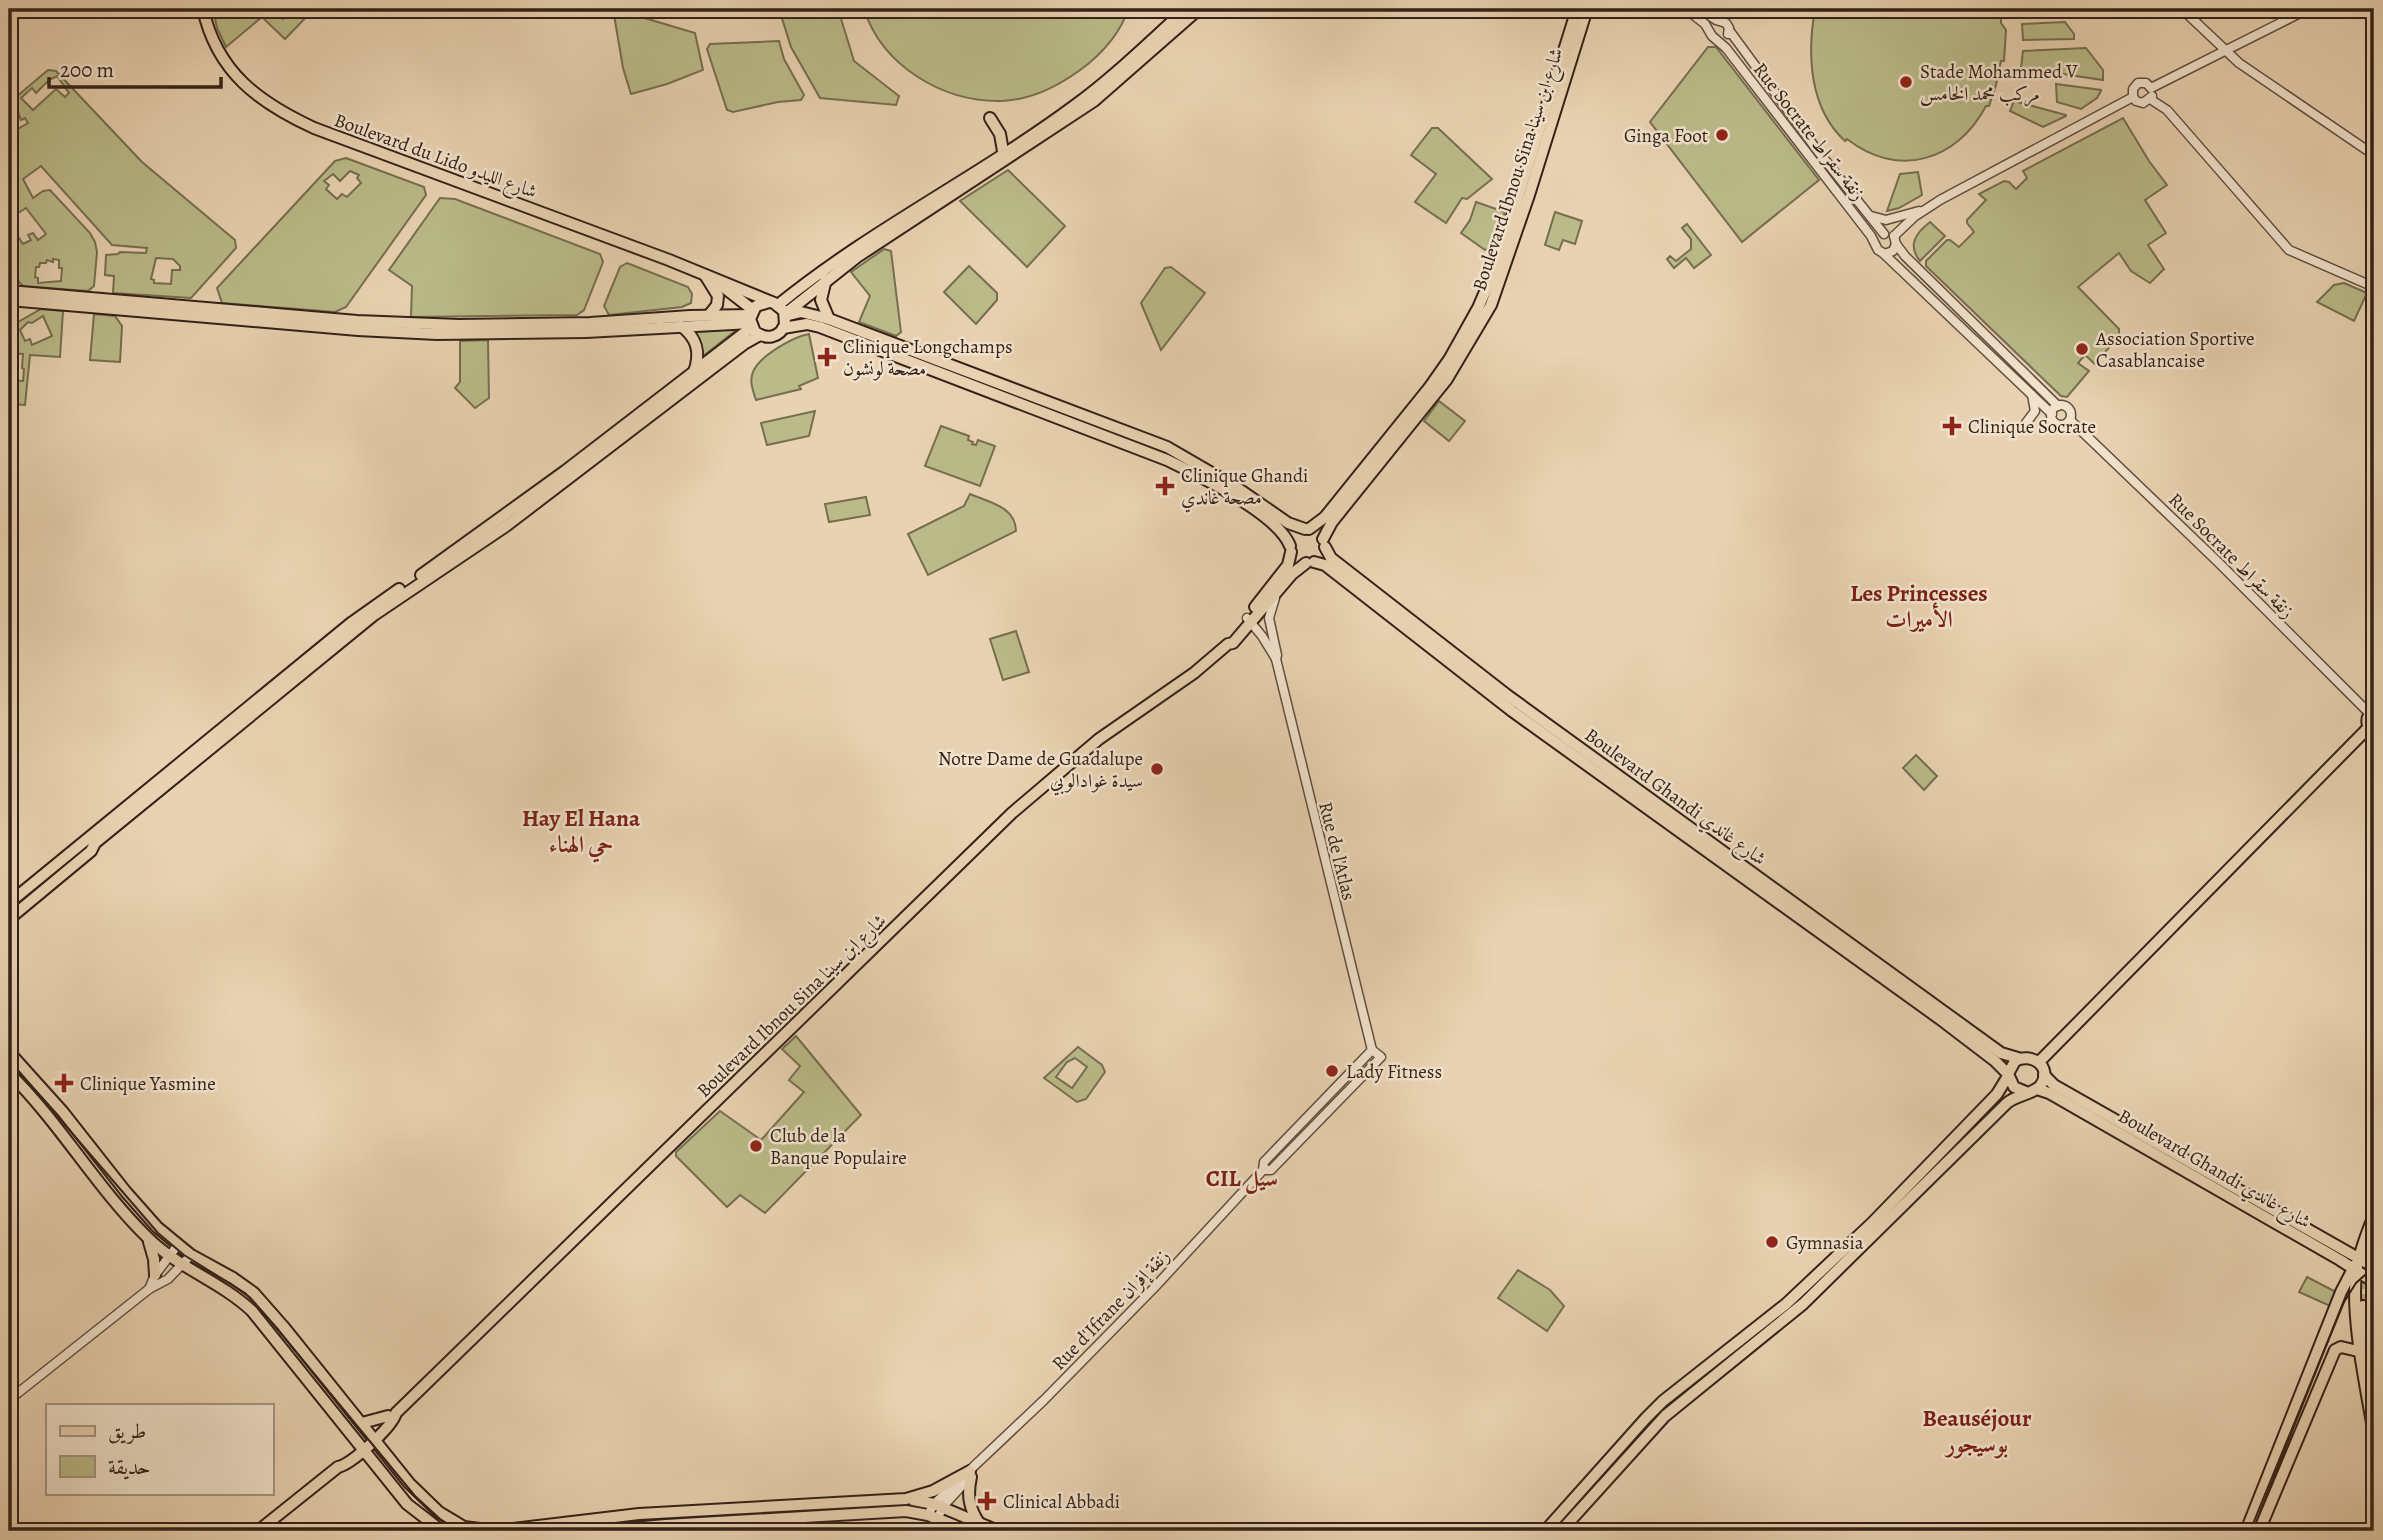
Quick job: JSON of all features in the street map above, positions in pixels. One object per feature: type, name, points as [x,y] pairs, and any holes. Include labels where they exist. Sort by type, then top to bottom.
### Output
[{"type":"main road","name":"Boulevard du Lido شارع الليدو","points":[[203,9],[213,42],[228,67],[260,99],[282,113],[314,128],[744,289],[779,309]]},
{"type":"main road","points":[[779,309],[1004,157],[1088,96],[1186,9]]},
{"type":"main road","points":[[779,309],[876,235],[1094,101],[1199,9]]},
{"type":"main road","name":"Boulevard Ibnou Sina شارع ابن سينا","points":[[1308,528],[1325,517],[1429,388],[1450,358],[1478,308],[1497,264],[1577,9]]},
{"type":"main road","name":"Boulevard Ibnou Sina شارع ابن سينا","points":[[1324,543],[1332,522],[1447,379],[1491,305],[1529,195],[1587,9]]},
{"type":"main road","points":[[990,118],[1000,134],[1004,157]]},
{"type":"main road","name":"Boulevard du Lido شارع الليدو","points":[[705,275],[752,319]]},
{"type":"main road","points":[[705,275],[718,296],[717,305],[709,315]]},
{"type":"main road","points":[[827,279],[821,300],[829,319]]},
{"type":"main road","points":[[9,290],[357,321],[459,325],[590,323],[709,315],[752,319]]},
{"type":"main road","points":[[9,300],[404,333],[482,335],[681,326],[752,319]]},
{"type":"main road","points":[[9,903],[351,623],[511,511],[693,373],[752,319],[761,303],[829,319],[1167,447],[1236,487],[1291,525],[1318,532],[1324,543],[1321,556],[1310,562],[1297,559],[1282,532],[1250,507],[1214,484],[1157,456],[820,327],[807,324],[783,328],[771,337],[760,335],[744,344],[506,526],[374,615],[9,911]]},
{"type":"main road","points":[[779,309],[783,328]]},
{"type":"main road","points":[[752,319],[760,335]]},
{"type":"main road","points":[[681,326],[694,338],[697,346],[697,363],[693,373]]},
{"type":"main road","points":[[1291,549],[1294,535],[1308,528]]},
{"type":"main road","name":"Boulevard Ghandi شارع غاندي","points":[[1324,543],[1331,558],[1507,695],[2001,1053],[2018,1059]]},
{"type":"main road","name":"Boulevard Ibnou Sina شارع ابن سينا","points":[[1249,621],[1288,565],[1291,549]]},
{"type":"main road","name":"Boulevard Ibnou Sina شارع ابن سينا","points":[[258,1531],[338,1467],[346,1465],[361,1447],[395,1419],[392,1415],[1012,813],[1099,739],[1194,673],[1228,644],[1229,639],[1298,568],[1310,562]]},
{"type":"main road","name":"Boulevard Ghandi شارع غاندي","points":[[1310,562],[1325,565],[1502,703],[1928,1011],[1996,1061],[2008,1075]]},
{"type":"main road","points":[[2039,1062],[2372,729],[2367,721],[2372,713]]},
{"type":"main road","points":[[9,919],[91,851],[95,843]]},
{"type":"main road","points":[[9,896],[47,865],[72,849]]},
{"type":"main road","points":[[9,1052],[63,1112],[156,1227],[177,1246],[254,1293],[409,1483],[447,1518],[479,1531],[639,1514],[906,1499],[933,1491],[973,1471]]},
{"type":"main road","points":[[1545,1531],[1663,1401],[1786,1304],[1872,1223],[1993,1097],[2018,1059],[2029,1057],[2039,1062],[2044,1075],[2042,1083],[2007,1103],[1803,1304],[1665,1416],[1561,1531]]},
{"type":"main road","points":[[9,1073],[148,1239],[182,1266],[224,1289],[251,1311],[407,1504],[442,1531]]},
{"type":"main road","points":[[2008,1075],[2014,1087],[2031,1091]]},
{"type":"main road","name":"Boulevard Ghandi شارع غاندي","points":[[2044,1075],[2054,1085],[2356,1266],[2374,1282]]},
{"type":"main road","name":"Boulevard Ghandi شارع غاندي","points":[[2031,1091],[2049,1093],[2356,1266],[2374,1267]]},
{"type":"main road","points":[[2246,1531],[2326,1328],[2356,1266],[2374,1214]]},
{"type":"main road","points":[[148,1239],[155,1275]]},
{"type":"main road","points":[[2356,1266],[2361,1352],[2374,1436]]},
{"type":"main road","points":[[2374,1335],[2366,1303],[2374,1382]]},
{"type":"main road","points":[[2259,1531],[2335,1350],[2341,1347],[2361,1352]]},
{"type":"main road","points":[[362,1423],[392,1415]]},
{"type":"main road","points":[[973,1471],[968,1493],[970,1506],[978,1523]]},
{"type":"main road","points":[[906,1499],[939,1506],[998,1531]]},
{"type":"main road","points":[[598,1531],[906,1511],[933,1516],[968,1531]]},
{"type":"street","points":[[1686,9],[1710,30],[1711,35],[1724,38],[1729,30],[1725,22],[1716,20],[1700,9]]},
{"type":"street","points":[[2182,9],[2224,51],[2374,155]]},
{"type":"street","points":[[2151,88],[2308,9]]},
{"type":"street","points":[[1710,30],[1716,20]]},
{"type":"street","name":"Rue Socrate زنقة سقراط","points":[[1729,30],[1868,214],[1905,256],[2058,406]]},
{"type":"street","name":"Rue Socrate زنقة سقراط","points":[[1716,38],[1883,253]]},
{"type":"street","points":[[2133,97],[2133,89],[2138,83],[2146,83],[2151,88]]},
{"type":"street","points":[[2150,99],[2151,88]]},
{"type":"street","points":[[2133,97],[2141,103],[2150,99]]},
{"type":"street","points":[[1876,245],[1879,237],[1891,238],[1926,209],[2133,97]]},
{"type":"street","points":[[2150,99],[2167,110],[2289,250],[2374,287]]},
{"type":"street","points":[[1788,128],[1796,122]]},
{"type":"street","points":[[1868,214],[1886,220],[1926,209]]},
{"type":"street","points":[[1883,253],[1891,253],[1891,238]]},
{"type":"street","points":[[1883,253],[2031,392],[2052,414],[2057,424],[2065,424],[2070,420],[2069,409],[2064,406],[2058,406],[2052,414]]},
{"type":"street","points":[[2026,423],[2035,411],[2031,392]]},
{"type":"street","name":"Rue Socrate زنقة سقراط","points":[[2070,420],[2372,713]]},
{"type":"street","name":"Rue de l'Atlas","points":[[1276,659],[1270,614],[1280,588]]},
{"type":"street","name":"Rue de l'Atlas","points":[[1249,621],[1276,659],[1372,1050]]},
{"type":"street","name":"Rue d'Ifrane زنقة إفران","points":[[933,1516],[939,1506],[1153,1289],[1263,1170],[1264,1162],[1372,1050],[1381,1057],[1271,1170],[1263,1170]]},
{"type":"street","points":[[149,1289],[155,1275],[177,1246]]},
{"type":"street","points":[[9,1400],[149,1289],[168,1279],[191,1255]]},
{"type":"green space","points":[[213,9],[272,9],[283,19],[288,14],[291,17],[296,12],[295,9],[314,9],[285,39],[262,17],[226,47],[217,28]]},
{"type":"green space","points":[[613,9],[625,9],[695,33],[703,70],[631,94],[623,68]]},
{"type":"green space","points":[[779,9],[838,9],[854,61],[899,96],[896,105],[820,98],[791,47]]},
{"type":"green space","points":[[864,9],[1128,9],[1122,24],[1107,46],[1079,71],[1036,94],[1001,101],[958,95],[917,77],[885,48]]},
{"type":"green space","name":"Stade Mohammed V مركب محمد الخامس","points":[[1815,9],[2001,9],[2001,23],[2006,30],[2004,61],[2001,61],[1989,106],[1986,106],[1974,125],[1959,140],[1943,151],[1925,158],[1906,161],[1886,158],[1866,151],[1847,139],[1845,141],[1824,113],[1814,80],[1811,44]]},
{"type":"green space","points":[[2065,22],[2074,34],[2074,39],[2023,40],[2022,24]]},
{"type":"green space","points":[[779,41],[784,59],[804,95],[801,100],[733,112],[727,110],[707,49],[710,44]]},
{"type":"green space","name":"Ginga Foot","points":[[1708,47],[1716,47],[1819,180],[1742,242],[1650,122]]},
{"type":"green space","points":[[2086,48],[2103,70],[2103,80],[2021,68],[2023,51]]},
{"type":"green space","points":[[48,70],[56,71],[142,162],[235,240],[236,248],[191,298],[113,293],[114,276],[105,275],[106,255],[120,252],[146,253],[147,248],[112,245],[41,166],[23,179],[33,198],[50,190],[90,233],[97,252],[94,286],[88,291],[23,286],[9,271],[9,233],[14,241],[18,238],[13,230],[9,232],[9,223],[23,244],[31,240],[28,235],[33,233],[38,240],[46,234],[26,208],[9,222],[9,190],[18,180],[14,174],[10,176],[9,167],[15,163],[11,156],[9,157],[9,122],[12,120],[16,130],[28,123],[25,118],[21,120],[17,109],[9,113],[9,103]],"holes":[[[57,76],[69,93],[65,97],[56,89],[33,110],[21,98],[32,88],[36,93]],[[156,258],[173,259],[180,266],[180,270],[172,270],[171,284],[154,283],[151,279]],[[53,259],[59,260],[59,268],[62,268],[61,281],[38,283],[38,278],[35,277],[36,267],[47,260],[53,262]]]},
{"type":"green space","points":[[2056,84],[2101,91],[2097,98],[2081,109],[2057,102]]},
{"type":"green space","points":[[2014,101],[2066,116],[2043,127],[2010,111]]},
{"type":"green space","points":[[2123,118],[2167,185],[2145,200],[2166,233],[2148,245],[2164,269],[2150,283],[2131,271],[2119,253],[2078,287],[2119,329],[2119,336],[2095,364],[2085,355],[2078,363],[2089,371],[2067,397],[2061,396],[1926,266],[1926,261],[1947,240],[1959,247],[1974,232],[1967,220],[1986,200],[1979,194],[2004,181],[2016,189],[2027,178],[2023,171]]},
{"type":"green space","points":[[1432,128],[1438,128],[1492,179],[1467,199],[1462,198],[1446,223],[1415,202],[1436,174],[1411,155]]},
{"type":"green space","points":[[346,158],[424,187],[426,195],[346,307],[335,312],[222,303],[217,288],[335,161]],"holes":[[[350,171],[359,175],[357,178],[361,183],[347,197],[342,194],[337,199],[326,189],[329,185],[324,181],[333,174],[340,181]]]},
{"type":"green space","points":[[1008,170],[1065,226],[1027,267],[960,201]]},
{"type":"green space","points":[[1918,172],[1922,195],[1899,208],[1887,211],[1900,174]]},
{"type":"green space","points":[[440,198],[455,199],[600,254],[603,262],[584,310],[577,315],[411,317],[412,286],[389,270]]},
{"type":"green space","points":[[1476,202],[1505,212],[1492,248],[1485,250],[1461,233],[1470,220]]},
{"type":"green space","points":[[1555,212],[1582,221],[1575,244],[1563,240],[1559,250],[1545,245]]},
{"type":"green space","points":[[1930,222],[1945,236],[1920,261],[1914,250],[1915,240]]},
{"type":"green space","points":[[1687,224],[1711,255],[1694,268],[1686,258],[1674,268],[1667,259],[1670,256],[1676,261],[1691,249],[1691,239],[1682,228]]},
{"type":"green space","points":[[884,249],[891,251],[901,332],[896,336],[859,322],[870,296],[851,272]]},
{"type":"green space","points":[[627,263],[688,287],[692,294],[691,303],[682,307],[609,315],[604,306],[620,267]]},
{"type":"green space","points":[[969,266],[997,293],[997,300],[976,324],[944,292]]},
{"type":"green space","points":[[1171,267],[1205,293],[1161,350],[1141,303],[1165,268]]},
{"type":"green space","points":[[2344,283],[2367,293],[2354,321],[2317,302],[2334,285]]},
{"type":"green space","points":[[41,309],[63,311],[60,357],[30,355],[25,405],[9,404],[9,389],[13,389],[13,384],[9,383],[9,380],[23,381],[24,369],[23,354],[10,353],[9,358],[9,327]],"holes":[[[43,316],[52,336],[32,345],[30,339],[25,341],[20,330],[28,322],[32,323]]]},
{"type":"green space","points":[[94,314],[115,316],[122,326],[120,362],[90,360]]},
{"type":"green space","points":[[734,329],[735,331],[702,357],[694,330]]},
{"type":"green space","points":[[809,334],[818,378],[799,386],[801,389],[756,400],[751,379],[756,366],[777,348]]},
{"type":"green space","points":[[488,340],[489,398],[475,408],[455,388],[460,382],[460,341]]},
{"type":"green space","points":[[1439,401],[1465,421],[1449,441],[1424,421]]},
{"type":"green space","points":[[815,411],[809,436],[767,445],[761,423]]},
{"type":"green space","points":[[941,426],[969,436],[968,440],[973,442],[972,444],[976,445],[978,440],[995,446],[980,486],[925,466]]},
{"type":"green space","points":[[970,494],[1000,506],[1011,516],[1016,531],[928,575],[908,534],[964,506]]},
{"type":"green space","points":[[866,497],[870,515],[829,522],[825,504]]},
{"type":"green space","points":[[1016,631],[1029,672],[1003,680],[990,639]]},
{"type":"green space","points":[[1916,755],[1937,776],[1924,790],[1903,768]]},
{"type":"green space","name":"Club de la Banque Populaire","points":[[796,1036],[861,1115],[765,1213],[740,1195],[727,1207],[676,1156],[676,1152],[720,1111],[761,1140],[804,1092],[789,1080],[800,1066],[782,1049]]},
{"type":"green space","points":[[1078,1047],[1102,1065],[1105,1072],[1086,1099],[1077,1102],[1044,1078]],"holes":[[[1075,1058],[1087,1067],[1072,1088],[1056,1077],[1067,1062]]]},
{"type":"green space","points":[[1518,1270],[1550,1290],[1564,1306],[1547,1331],[1498,1298]]},
{"type":"green space","points":[[2307,1277],[2336,1292],[2330,1306],[2299,1292]]},
{"type":"tunnel","points":[[2363,1304],[2364,1267],[2372,1241]]},
{"type":"tram line","points":[[9,1060],[158,1233],[184,1255],[245,1293],[415,1496],[440,1519],[459,1531]]},
{"type":"tram line","points":[[2250,1531],[2344,1302],[2356,1283],[2374,1267]]},
{"type":"place","name":"Stade Mohammed V مركب محمد الخامس","points":[[1906,82]]},
{"type":"place","name":"Ginga Foot","points":[[1722,135]]},
{"type":"place","name":"Association Sportive Casablancaise","points":[[2082,349]]},
{"type":"place","name":"Clinique Longchamps مصحة لونشون","points":[[827,357]]},
{"type":"place","name":"Clinique Socrate","points":[[1952,426]]},
{"type":"place","name":"Clinique Ghandi مصحة غاندي","points":[[1165,486]]},
{"type":"place","name":"Notre Dame de Guadalupe سيدة غوادالوبي","points":[[1157,769]]},
{"type":"place","name":"Lady Fitness","points":[[1332,1071]]},
{"type":"place","name":"Clinique Yasmine","points":[[64,1083]]},
{"type":"place","name":"Club de la Banque Populaire","points":[[756,1146]]},
{"type":"place","name":"Gymnasia","points":[[1772,1242]]},
{"type":"place","name":"Clinical Abbadi","points":[[987,1501]]},
{"type":"district","name":"Les Princesses الأميرات","points":[[1919,606]]},
{"type":"district","name":"Hay El Hana حي الهناء","points":[[581,831]]},
{"type":"district","name":"CIL سيل","points":[[1242,1178]]},
{"type":"district","name":"Beauséjour بوسيجور","points":[[1977,1431]]}]
